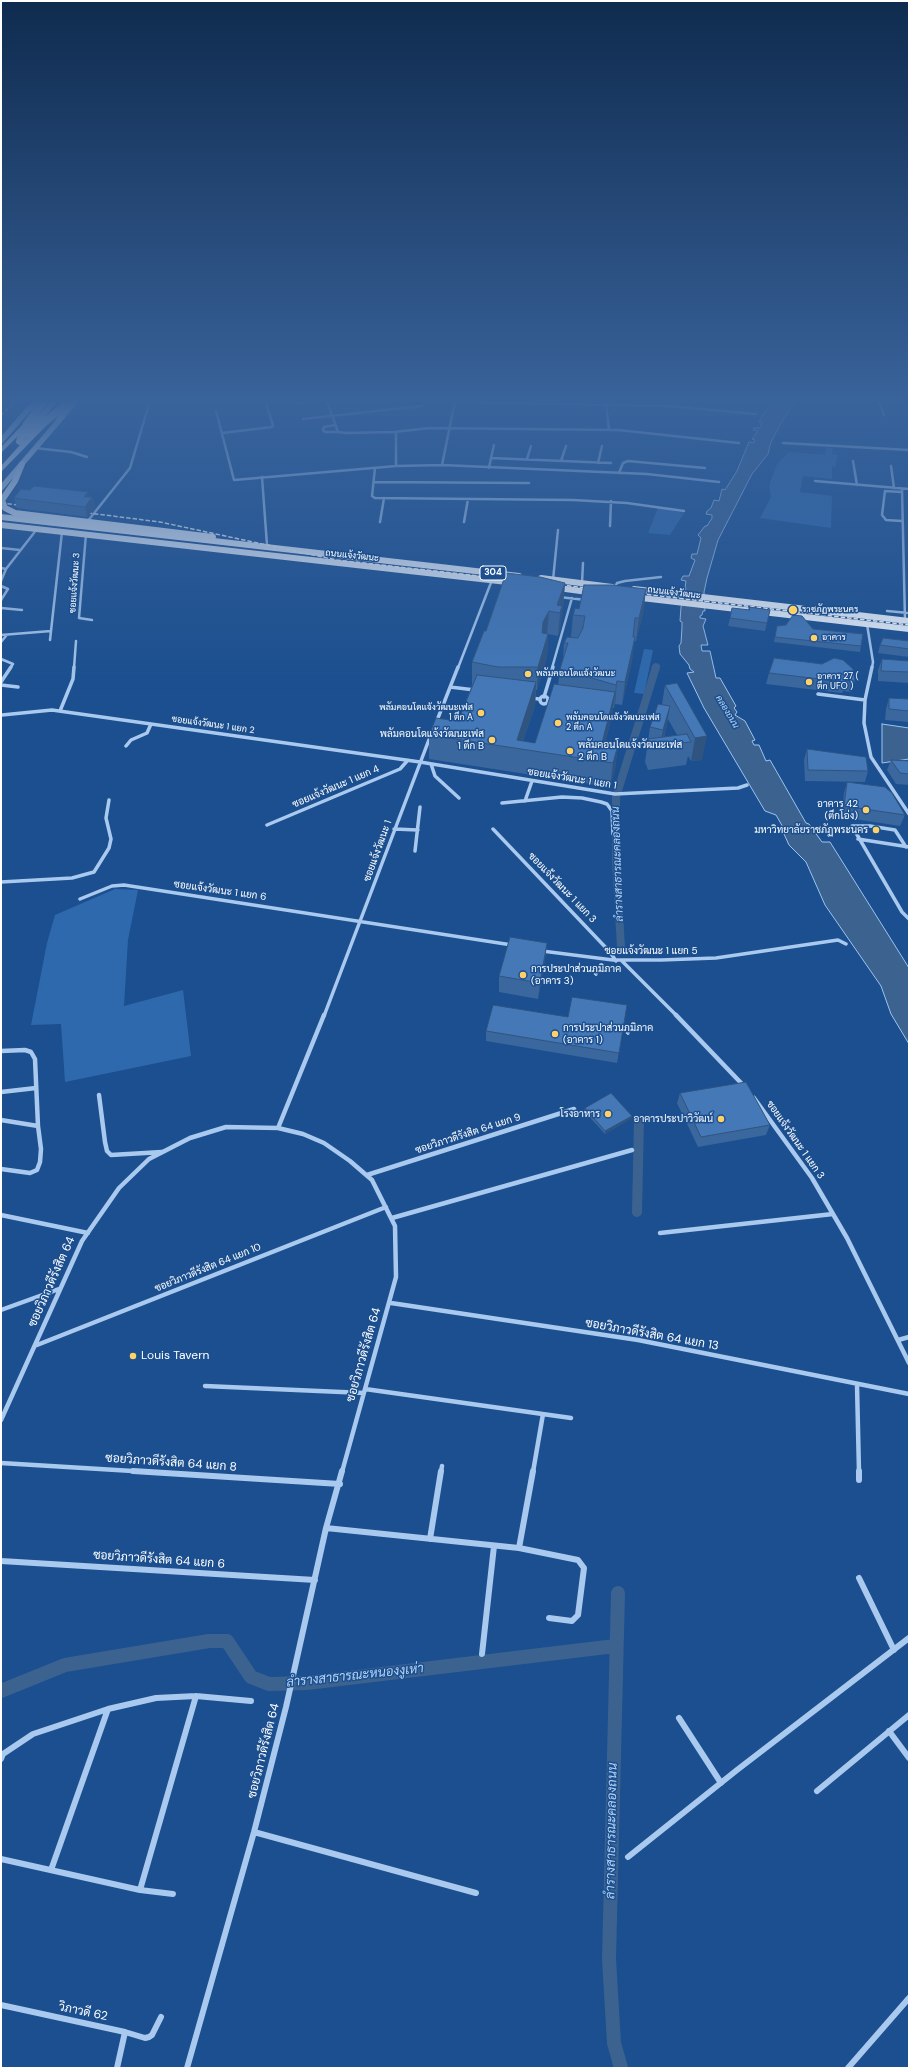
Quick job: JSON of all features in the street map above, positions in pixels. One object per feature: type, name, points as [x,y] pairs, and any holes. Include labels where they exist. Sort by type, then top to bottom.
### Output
[{"type":"main road","points":[[4,498],[2,500],[5,508],[15,513]]},
{"type":"main road","name":"ถนนแจ้งวัฒนะ","points":[[15,513],[267,545],[280,548]]},
{"type":"main road","points":[[1,517],[15,513]]},
{"type":"main road","name":"ถนนแจ้งวัฒนะ","points":[[1,517],[204,542],[269,555]]},
{"type":"main road","name":"ถนนแจ้งวัฒนะ","points":[[1,520],[204,542],[280,548],[654,592],[906,618]]},
{"type":"main road","name":"ถนนแจ้งวัฒนะ","points":[[1,525],[526,584]]},
{"type":"main road","name":"ถนนแจ้งวัฒนะ","points":[[541,586],[909,629]]},
{"type":"street","points":[[87,522],[106,498]]},
{"type":"street","points":[[263,498],[267,545]]},
{"type":"street","points":[[379,498],[611,501],[684,511]]},
{"type":"street","points":[[380,522],[384,498]]},
{"type":"street","points":[[884,498],[882,515],[886,520],[902,521]]},
{"type":"street","points":[[902,498],[906,618]]},
{"type":"street","points":[[464,522],[468,499]]},
{"type":"street","points":[[610,526],[611,501]]},
{"type":"street","points":[[1,581],[6,569],[37,529]]},
{"type":"street","points":[[553,580],[558,530]]},
{"type":"street","points":[[50,640],[62,532]]},
{"type":"street","name":"ซอยแจ้งวัฒนะ 3","points":[[86,534],[79,618],[82,620],[92,620]]},
{"type":"street","points":[[903,543],[909,544]]},
{"type":"street","points":[[1,548],[20,550]]},
{"type":"street","points":[[904,556],[909,557]]},
{"type":"street","points":[[582,583],[583,563]]},
{"type":"street","points":[[904,567],[909,568]]},
{"type":"street","points":[[1,568],[6,569]]},
{"type":"street","points":[[615,587],[617,583],[624,581],[661,577]]},
{"type":"street","points":[[434,728],[492,580]]},
{"type":"street","points":[[1,586],[8,589],[1,600]]},
{"type":"street","points":[[904,588],[909,589]]},
{"type":"street","points":[[557,596],[593,601]]},
{"type":"street","points":[[544,697],[572,598]]},
{"type":"street","points":[[1,608],[22,610]]},
{"type":"street","points":[[888,611],[906,618]]},
{"type":"street","points":[[906,618],[909,613]]},
{"type":"street","points":[[867,624],[873,662],[866,700],[864,723],[870,757],[909,814]]},
{"type":"street","points":[[1,635],[6,636],[51,631]]},
{"type":"street","points":[[1,642],[6,636]]},
{"type":"street","points":[[60,711],[73,679],[76,641]]},
{"type":"street","points":[[1,659],[12,664],[1,682]]},
{"type":"street","points":[[1,685],[18,687]]},
{"type":"street","points":[[450,687],[481,691]]},
{"type":"street","points":[[818,694],[866,700]]},
{"type":"street","points":[[525,697],[539,699],[542,702],[548,702],[549,699],[544,697]]},
{"type":"street","points":[[539,699],[544,697]]},
{"type":"street","name":"ซอยแจ้งวัฒนะ 1 แยก 2","points":[[2,714],[46,709],[420,762]]},
{"type":"street","points":[[126,746],[131,740],[147,733],[151,724]]},
{"type":"street","name":"ซอยแจ้งวัฒนะ 1","points":[[278,1128],[361,921],[394,829],[431,735]]},
{"type":"street","name":"ซอยแจ้งวัฒนะ 1 แยก 4","points":[[267,826],[400,769],[408,760]]},
{"type":"street","name":"ซอยแจ้งวัฒนะ 1 แยก 1","points":[[420,762],[616,794],[738,788],[747,785]]},
{"type":"street","points":[[431,764],[434,776],[459,798]]},
{"type":"street","points":[[525,801],[532,780]]},
{"type":"street","points":[[502,803],[573,797],[601,802],[607,804],[612,811],[613,834]]},
{"type":"street","points":[[1,882],[72,878],[94,872],[109,848],[111,839],[106,818],[109,800]]},
{"type":"street","points":[[415,851],[420,807]]},
{"type":"street","points":[[907,847],[895,830],[853,825],[858,839],[902,912],[909,920]]},
{"type":"street","points":[[394,829],[418,830]]},
{"type":"street","name":"ซอยแจ้งวัฒนะ 1 แยก 3","points":[[493,829],[604,946],[727,1066],[747,1090]]},
{"type":"street","points":[[858,839],[907,847]]},
{"type":"street","name":"ซอยแจ้งวัฒนะ 1 แยก 6","points":[[80,899],[112,886],[124,885],[361,921]]},
{"type":"street","points":[[361,921],[516,946]]},
{"type":"street","name":"ซอยแจ้งวัฒนะ 1 แยก 5","points":[[539,950],[618,960],[716,958],[838,940],[846,944]]},
{"type":"street","points":[[1,1051],[25,1050],[31,1052],[35,1059],[38,1126],[41,1149],[40,1162],[37,1170],[30,1173],[1,1169]]},
{"type":"street","points":[[1,1092],[36,1088]]},
{"type":"street","points":[[99,1095],[105,1142],[107,1151],[111,1155],[162,1152]]},
{"type":"street","name":"ซอยแจ้งวัฒนะ 1 แยก 3","points":[[751,1095],[768,1115],[812,1178],[847,1238],[909,1363]]},
{"type":"street","name":"ซอยวิภาวดีรังสิต 64 แยก 9","points":[[367,1174],[415,1161],[574,1108]]},
{"type":"street","points":[[1,1120],[38,1126]]},
{"type":"street","name":"ซอยวิภาวดีรังสิต 64","points":[[1,1420],[82,1241],[119,1188],[149,1159],[190,1138],[226,1127],[278,1128],[303,1134],[324,1143],[367,1174],[395,1226],[396,1277],[340,1484],[326,1528],[293,1680],[254,1832],[187,2068]]},
{"type":"street","points":[[392,1218],[632,1150]]},
{"type":"street","name":"ซอยวิภาวดีรังสิต 64 แยก 10","points":[[36,1345],[386,1207]]},
{"type":"street","points":[[660,1234],[720,1225],[833,1214]]},
{"type":"street","points":[[1,1215],[88,1232]]},
{"type":"street","points":[[1,1310],[59,1289]]},
{"type":"street","name":"ซอยวิภาวดีรังสิต 64 แยก 13","points":[[390,1303],[638,1340],[909,1394]]},
{"type":"street","points":[[898,1340],[909,1337]]},
{"type":"street","points":[[858,1385],[859,1480]]},
{"type":"street","points":[[206,1386],[364,1391],[571,1418]]},
{"type":"street","points":[[519,1548],[543,1414]]},
{"type":"street","name":"ซอยวิภาวดีรังสิต 64 แยก 8","points":[[1,1463],[340,1484]]},
{"type":"street","points":[[430,1539],[442,1466]]},
{"type":"street","points":[[326,1528],[519,1548],[578,1560],[583,1565],[578,1615],[576,1619],[572,1621],[549,1618]]},
{"type":"street","points":[[482,1654],[494,1546]]},
{"type":"street","name":"ซอยวิภาวดีรังสิต 64 แยก 6","points":[[1,1561],[315,1580]]},
{"type":"street","points":[[859,1578],[894,1650]]},
{"type":"street","points":[[628,1857],[909,1638]]},
{"type":"street","points":[[140,1890],[196,1696]]},
{"type":"street","points":[[2,1756],[33,1734],[108,1710],[156,1698],[196,1696],[251,1701]]},
{"type":"street","points":[[51,1870],[108,1710]]},
{"type":"street","points":[[817,1791],[909,1715]]},
{"type":"street","points":[[679,1718],[721,1783]]},
{"type":"street","points":[[889,1731],[909,1758]]},
{"type":"street","points":[[254,1832],[476,1893]]},
{"type":"street","points":[[1,1859],[140,1890],[173,1894]]},
{"type":"street","points":[[848,2068],[909,1998]]},
{"type":"street","name":"วิภาวดี 62","points":[[1,2005],[125,2032],[145,2038],[152,2034],[161,2017]]},
{"type":"street","points":[[117,2068],[125,2032]]},
{"type":"shaded area","points":[[771,498],[832,498],[831,528],[760,518]]},
{"type":"shaded area","points":[[658,508],[684,513],[670,535],[648,533]]},
{"type":"shaded area","points":[[644,649],[653,650],[644,694],[634,693]]},
{"type":"shaded area","points":[[115,889],[138,890],[128,940],[124,1006],[183,990],[191,1056],[65,1082],[61,1024],[31,1025],[47,943],[55,915]]},
{"type":"water","name":"คลองถนน","points":[[720,498],[740,498],[718,540],[707,578],[704,592],[705,611],[703,611],[700,618],[706,619],[703,626],[708,645],[701,645],[702,651],[710,651],[716,678],[720,678],[736,706],[734,708],[737,712],[735,715],[745,721],[755,740],[752,741],[754,745],[759,745],[766,761],[770,760],[806,823],[809,824],[822,842],[830,842],[909,968],[909,1044],[891,1014],[881,986],[825,905],[806,862],[789,845],[784,834],[784,829],[776,815],[765,811],[704,708],[687,673],[694,672],[690,669],[689,665],[680,654],[679,646],[681,643],[682,627],[682,622],[680,621],[681,607],[686,588],[686,581],[681,580],[683,576],[689,576],[695,560],[691,558],[692,554],[697,554],[701,538],[698,535],[705,526],[707,526],[712,518],[712,515],[706,514],[707,511],[711,508],[714,500],[719,501]]},
{"type":"water","points":[[882,724],[909,728],[909,759],[882,763]]},
{"type":"building","points":[[14,498],[92,498],[85,507]]},
{"type":"building","points":[[506,573],[540,577],[565,583],[557,605],[562,606],[560,613],[549,611],[543,622],[542,633],[548,634],[538,667],[498,667],[472,662],[484,631],[486,631]]},
{"type":"building","points":[[584,585],[612,585],[646,589],[639,618],[635,618],[633,637],[635,637],[625,682],[617,681],[616,685],[560,669],[568,643],[564,643],[567,637],[578,638],[583,628],[585,616],[573,615],[575,608],[579,609]]},
{"type":"building","points":[[749,607],[770,610],[767,623],[730,618],[732,608],[750,610]]},
{"type":"building","points":[[793,615],[802,616],[813,629],[863,634],[861,646],[775,637],[777,626],[786,625]]},
{"type":"building","points":[[883,638],[909,641],[909,649],[880,645]]},
{"type":"building","points":[[774,658],[822,664],[834,658],[843,660],[853,669],[855,681],[846,680],[845,682],[769,673]]},
{"type":"building","points":[[882,659],[909,661],[909,672],[881,671]]},
{"type":"building","points":[[477,675],[536,682],[517,740],[535,743],[554,684],[615,692],[602,743],[618,745],[613,763],[429,735],[436,718],[458,721]]},
{"type":"building","points":[[677,683],[707,736],[695,738],[665,685]]},
{"type":"building","points":[[889,698],[909,699],[909,711],[889,709]]},
{"type":"building","points":[[658,704],[670,706],[663,730],[650,727]]},
{"type":"building","points":[[687,734],[691,742],[651,746],[648,739]]},
{"type":"building","points":[[807,749],[866,757],[868,771],[808,770]]},
{"type":"building","points":[[891,760],[909,761],[909,774],[900,773]]},
{"type":"building","points":[[847,782],[885,787],[892,793],[905,815],[844,806]]},
{"type":"building","points":[[510,937],[547,943],[540,983],[499,976]]},
{"type":"building","name":"การประปาส่วนภูมิภาค (อาคาร 1)","points":[[572,997],[627,1005],[619,1053],[486,1031],[493,1005],[568,1017]]},
{"type":"building","name":"อาคารประปาวิวัฒน์","points":[[746,1082],[770,1125],[701,1137],[680,1093]]},
{"type":"building","name":"โรงอาหาร","points":[[611,1093],[632,1116],[605,1131],[585,1108]]},
{"type":"waterway","name":"ลำรางสาธารณะคลองถนน","points":[[621,947],[616,862],[616,797],[656,667]]},
{"type":"waterway","name":"ลำรางสาธารณะคลองถนน","points":[[637,1212],[639,1120]]},
{"type":"waterway","name":"ลำรางสาธารณะคลองถนน","points":[[618,1593],[609,1959],[614,2043],[621,2068]]},
{"type":"waterway","name":"ลำรางสาธารณะหนองงูเห่า","points":[[1,1691],[65,1665],[209,1641],[227,1641],[251,1677],[269,1684],[307,1683],[615,1646]]},
{"type":"railway","points":[[1,503],[27,506]]},
{"type":"railway","points":[[81,512],[160,522],[337,560],[515,580]]},
{"type":"railway","points":[[554,584],[594,589]]},
{"type":"railway","points":[[634,593],[909,625]]},
{"type":"place","name":"ราชภัฏพระนคร","points":[[793,610]]},
{"type":"place","name":"อาคาร","points":[[814,638]]},
{"type":"place","name":"พลัมคอนโดแจ้งวัฒนะ","points":[[528,674]]},
{"type":"place","name":"อาคาร 27 ( ตึก UFO )","points":[[809,682]]},
{"type":"place","name":"พลัมคอนโดแจ้งวัฒนะเฟส 1 ตึก A","points":[[481,713]]},
{"type":"place","name":"พลัมคอนโดแจ้งวัฒนะเฟส 2 ตึก A","points":[[558,723]]},
{"type":"place","name":"พลัมคอนโดแจ้งวัฒนะเฟส 1 ตึก B","points":[[492,740]]},
{"type":"place","name":"พลัมคอนโดแจ้งวัฒนะเฟส 2 ตึก B","points":[[570,751]]},
{"type":"place","name":"อาคาร 42 (ตึกโอ่ง)","points":[[866,810]]},
{"type":"place","name":"มหาวิทยาลัยราชภัฏพระนคร","points":[[876,830]]},
{"type":"place","name":"การประปาส่วนภูมิภาค (อาคาร 3)","points":[[523,975]]},
{"type":"place","name":"การประปาส่วนภูมิภาค (อาคาร 1)","points":[[555,1034]]},
{"type":"place","name":"โรงอาหาร","points":[[608,1114]]},
{"type":"place","name":"อาคารประปาวิวัฒน์","points":[[721,1119]]},
{"type":"place","name":"Louis Tavern","points":[[133,1356]]}]
